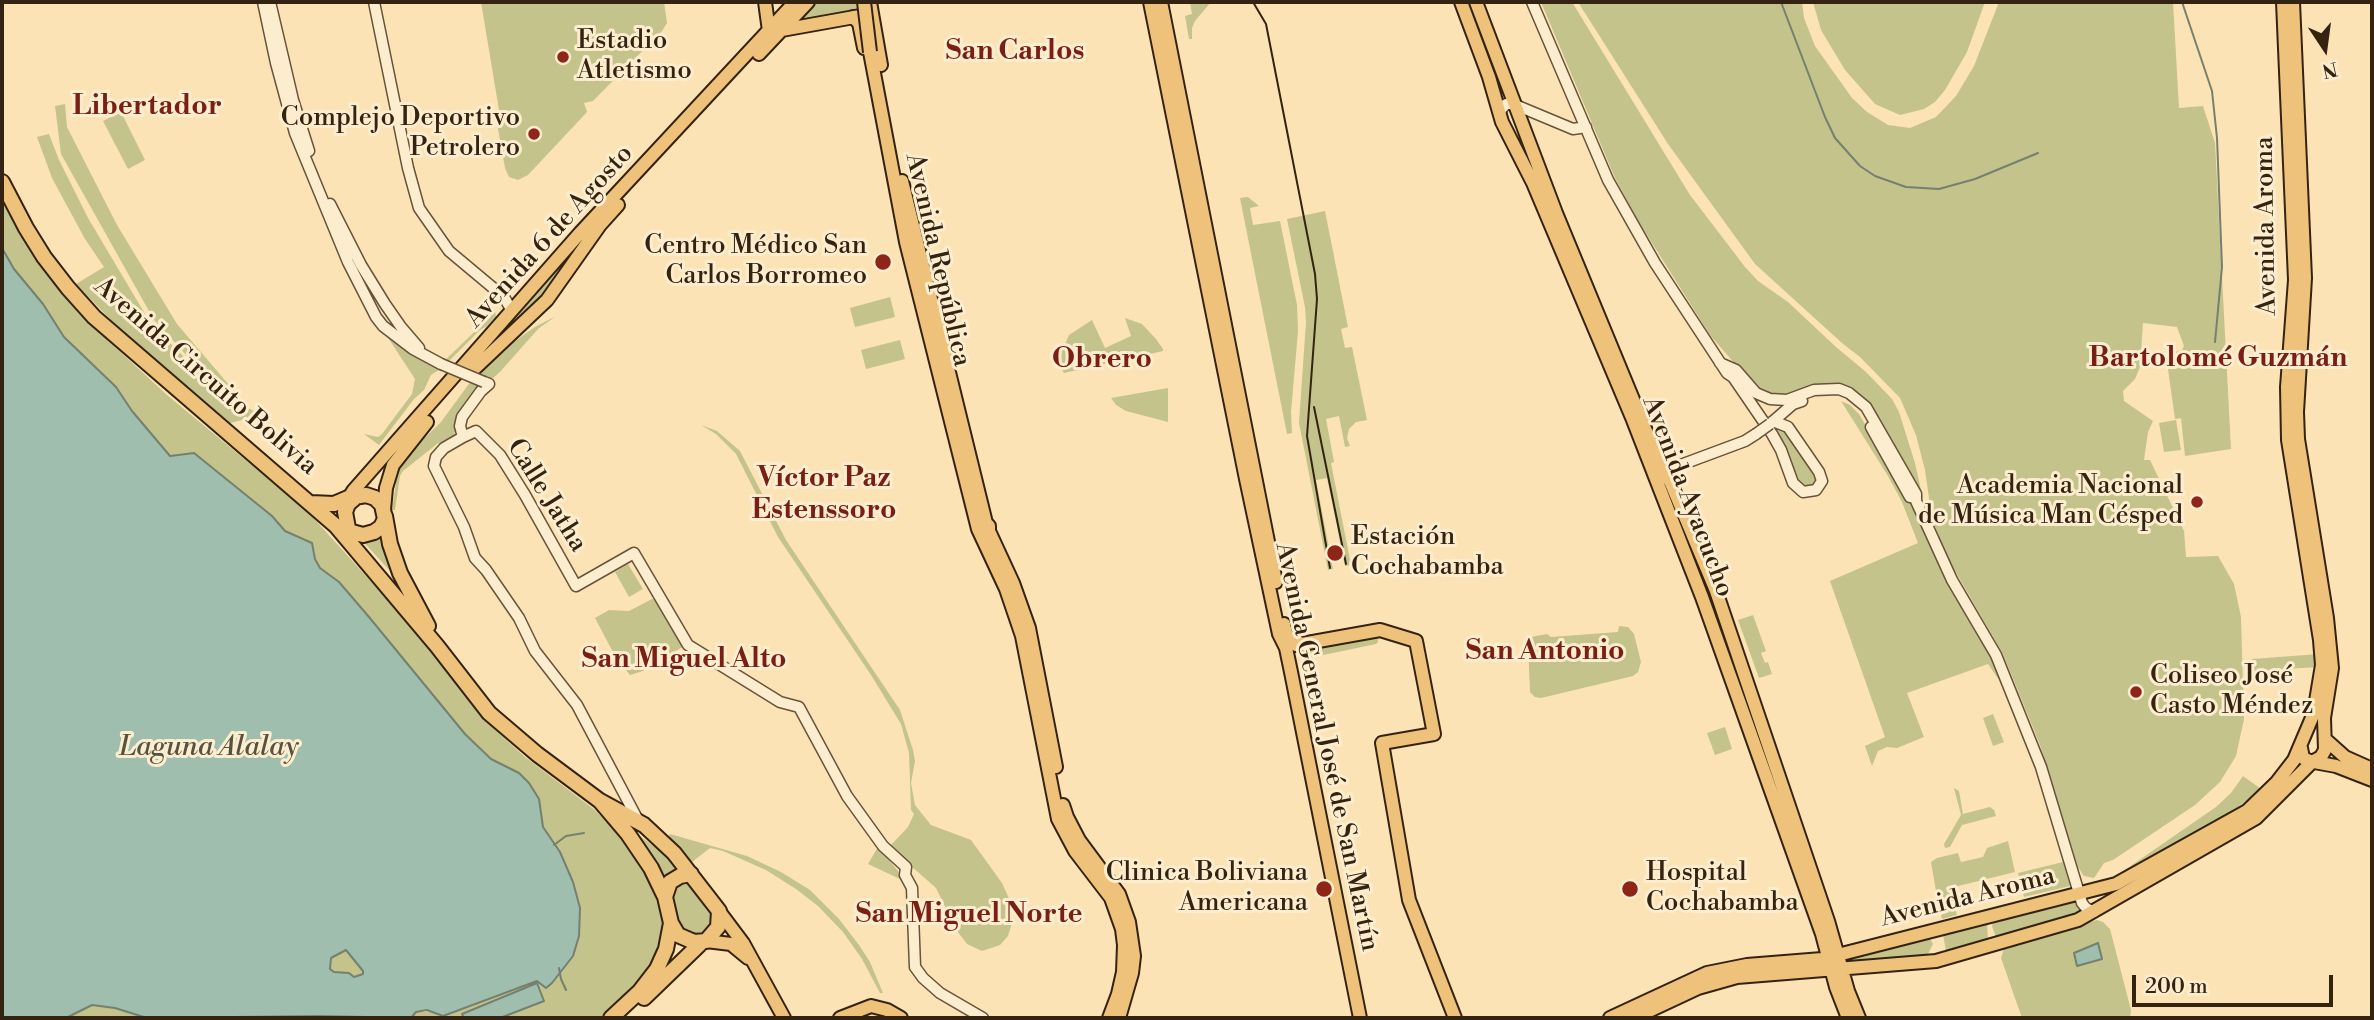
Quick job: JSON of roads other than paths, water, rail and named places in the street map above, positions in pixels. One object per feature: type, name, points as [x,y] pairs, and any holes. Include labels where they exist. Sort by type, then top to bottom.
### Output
[{"type":"highway","name":"Avenida Circuito Bolivia","points":[[2,182],[44,257],[94,317],[310,503],[349,520]]},
{"type":"highway","points":[[372,496],[380,502],[385,513],[383,524],[377,531],[369,534],[349,520],[372,496]]},
{"type":"highway","name":"Avenida Circuito Bolivia","points":[[310,503],[334,504],[349,520],[471,692],[505,729],[600,801],[639,822],[674,853],[691,874]]},
{"type":"highway","name":"Avenida Circuito Bolivia","points":[[385,513],[390,544],[400,573],[437,646]]},
{"type":"highway","name":"Avenida Circuito Bolivia","points":[[600,801],[638,848],[665,897]]},
{"type":"highway","points":[[611,1018],[640,991],[657,969],[666,950],[671,923],[665,897],[670,882],[691,874],[719,911],[718,927],[622,1018]]},
{"type":"highway","points":[[671,923],[682,937],[704,942]]},
{"type":"main road","points":[[765,2],[775,31],[853,17],[868,4]]},
{"type":"main road","name":"Avenida 6 de Agosto","points":[[385,513],[386,488],[393,465],[399,456],[481,361],[547,300],[600,225],[775,31],[795,2]]},
{"type":"main road","name":"Avenida 6 de Agosto","points":[[349,520],[512,311],[580,233],[775,31],[808,2]]},
{"type":"main road","points":[[1150,2],[1252,484]]},
{"type":"main road","points":[[1161,2],[1252,484]]},
{"type":"main road","name":"Avenida Ayacucho","points":[[1461,2],[1510,139],[1547,216],[1659,473]]},
{"type":"main road","name":"Avenida Ayacucho","points":[[1476,2],[1552,204],[1659,473],[1835,963],[1859,1018]]},
{"type":"main road","name":"Avenida Aroma","points":[[1634,1018],[1710,983],[1835,963],[2124,880],[2247,811],[2277,782],[2303,743],[2314,713],[2322,656],[2288,440],[2287,387],[2295,280],[2283,2]]},
{"type":"main road","name":"Avenida Aroma","points":[[2293,2],[2305,278],[2297,412],[2300,453],[2332,649],[2332,668],[2324,718],[2326,739]]},
{"type":"main road","points":[[868,4],[892,155]]},
{"type":"main road","name":"Avenida República","points":[[868,4],[872,52],[892,155],[984,528],[1022,636],[1058,819],[1075,850],[1111,898],[1119,921],[1124,946],[1123,972],[1109,1018]]},
{"type":"main road","points":[[853,17],[859,23],[892,155]]},
{"type":"main road","name":"Avenida General José de San Martín","points":[[1252,484],[1286,633],[1302,644]]},
{"type":"main road","name":"Avenida General José de San Martín","points":[[1252,484],[1279,634],[1286,648],[1360,1018]]},
{"type":"main road","name":"Avenida República","points":[[984,528],[1009,574],[1029,628],[1067,817],[1079,840],[1119,894],[1129,922],[1134,956],[1119,1018]]},
{"type":"main road","points":[[1286,648],[1380,630],[1416,641],[1434,734],[1382,743],[1409,900],[1455,1018]]},
{"type":"main road","points":[[2372,769],[2345,757],[2316,733],[2303,743],[2303,758],[2336,766],[2372,780]]},
{"type":"main road","points":[[2314,762],[2323,754],[2326,739]]},
{"type":"main road","name":"Avenida Aroma","points":[[1611,1018],[1707,974],[1747,965],[1936,961],[2078,920],[2256,818],[2314,762]]},
{"type":"main road","points":[[719,911],[743,943],[784,1018]]},
{"type":"main road","points":[[704,942],[731,944],[754,963]]},
{"type":"main road","name":"Avenida Ayacucho","points":[[1835,963],[1848,1018]]},
{"type":"main road","points":[[840,1018],[871,1006],[887,1010],[901,1018]]},
{"type":"street","points":[[263,2],[295,133],[348,262],[383,326],[413,349],[427,355]]},
{"type":"street","points":[[270,2],[299,123],[331,206],[361,265],[385,304],[401,327],[427,355]]},
{"type":"street","points":[[374,2],[408,168],[419,208],[449,251],[504,297],[512,311]]},
{"type":"street","points":[[1532,2],[1608,180],[1634,227],[1720,363],[1733,377],[1772,434],[1793,483],[1803,492],[1816,489],[1820,486],[1822,475],[1788,427],[1771,423]]},
{"type":"street","points":[[1500,111],[1506,104],[1516,105],[1573,129],[1586,127]]},
{"type":"street","name":"Calle Jatha","points":[[427,355],[486,383],[462,417],[460,426],[463,437],[477,431],[500,455],[576,586],[634,553],[688,645],[780,702],[799,707],[848,796],[889,853],[906,867],[905,875],[912,888],[915,967],[940,993],[983,1018]]},
{"type":"street","points":[[1720,363],[1736,370],[1756,393],[1770,399],[1787,400],[1814,390],[1839,389],[1860,400],[1871,414],[1916,494],[1916,501],[1952,580],[1996,654],[2042,767],[2073,876],[2085,892],[2083,906],[2094,912]]},
{"type":"street","points":[[1659,473],[1745,441],[1793,404],[1815,396],[1839,395],[1850,401],[1865,417],[1910,497],[1916,501]]},
{"type":"street","points":[[463,437],[444,448],[436,457],[434,466],[464,527],[475,558],[513,610],[535,651],[577,705],[639,822]]},
{"type":"water","name":"Laguna Alalay","points":[[2,248],[14,269],[43,304],[64,337],[116,387],[132,411],[170,456],[194,453],[272,516],[285,531],[312,543],[320,568],[339,582],[465,734],[491,759],[519,773],[529,783],[539,799],[543,827],[560,852],[573,882],[580,908],[579,936],[573,956],[546,988],[537,981],[443,1016],[427,1010],[416,1012],[411,1018],[147,1018],[115,1008],[92,1005],[66,1018],[2,1018]],"holes":[[[346,950],[363,974],[354,977],[349,973],[334,972],[330,969],[331,958]]]},
{"type":"water","points":[[2098,943],[2102,959],[2077,966],[2074,953]]},
{"type":"water","points":[[537,983],[544,1001],[500,1018],[464,1018],[462,1014]]},
{"type":"waterway","points":[[1781,2],[1835,138],[1860,166],[1875,176],[1906,187],[1939,189],[1975,179],[2038,153]]},
{"type":"waterway","points":[[2182,2],[2212,91],[2217,138],[2222,267],[2215,342]]},
{"type":"waterway","points":[[554,845],[566,836],[584,833]]},
{"type":"waterway","points":[[559,968],[566,990]]},
{"type":"tram line","points":[[1253,2],[1266,24],[1315,274],[1317,299],[1307,436],[1330,568]]},
{"type":"tram line","points":[[1314,407],[1346,564]]},
{"type":"place","name":"Estadio Atletismo","points":[[563,57]]},
{"type":"place","name":"Complejo Deportivo Petrolero","points":[[534,134]]},
{"type":"place","name":"Centro Médico San Carlos Borromeo","points":[[883,262]]},
{"type":"place","name":"Academia Nacional de Música Man Césped","points":[[2197,502]]},
{"type":"place","name":"Estación Cochabamba","points":[[1335,553]]},
{"type":"place","name":"Coliseo José Casto Méndez","points":[[2136,692]]},
{"type":"place","name":"Clinica Boliviana Americana","points":[[1324,889]]},
{"type":"place","name":"Hospital Cochabamba","points":[[1630,889]]},
{"type":"district","name":"San Carlos","points":[[1015,52]]},
{"type":"district","name":"Libertador","points":[[147,107]]},
{"type":"district","name":"Bartolomé Guzmán","points":[[2218,359]]},
{"type":"district","name":"Obrero","points":[[1102,360]]},
{"type":"district","name":"Víctor Paz Estenssoro","points":[[824,495]]},
{"type":"district","name":"San Antonio","points":[[1545,652]]},
{"type":"district","name":"San Miguel Alto","points":[[684,660]]},
{"type":"district","name":"San Miguel Norte","points":[[969,915]]}]
